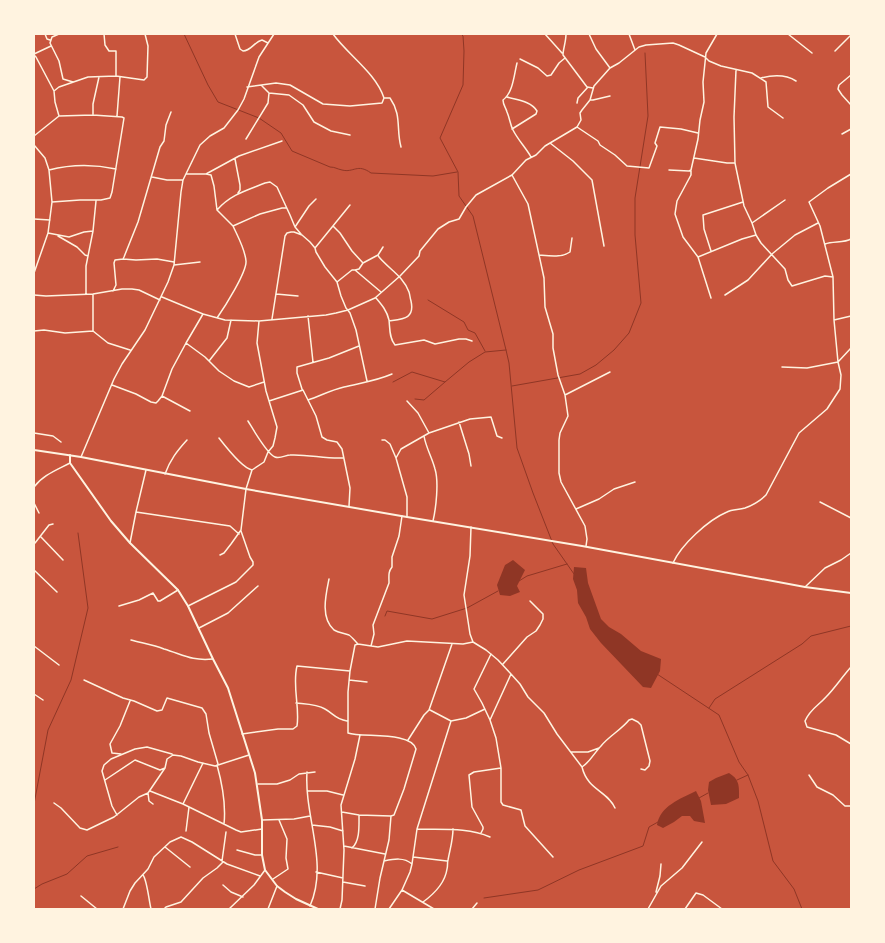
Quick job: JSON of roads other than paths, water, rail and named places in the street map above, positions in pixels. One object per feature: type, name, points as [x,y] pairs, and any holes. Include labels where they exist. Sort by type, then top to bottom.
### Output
[{"type":"main road","points":[[34,450],[70,455],[246,489],[586,547],[674,564],[806,587],[851,593]]},
{"type":"main road","points":[[70,455],[70,463],[111,521],[130,543],[178,590],[188,606],[228,688],[256,773],[262,820],[262,855],[265,870],[277,886],[296,899],[316,909]]},
{"type":"street","points":[[45,34],[50,40],[51,46],[59,61],[63,79],[73,82]]},
{"type":"street","points":[[50,40],[52,37],[59,34]]},
{"type":"street","points":[[104,34],[105,45],[109,51],[116,51],[116,76]]},
{"type":"street","points":[[54,91],[59,87],[88,77],[116,76],[144,80],[147,77],[148,46],[146,34]]},
{"type":"street","points":[[235,34],[238,45],[242,51],[248,51],[262,40],[268,43]]},
{"type":"street","points":[[81,457],[122,364],[145,330],[161,299],[174,263],[181,192],[184,180],[200,145],[210,136],[224,128],[238,110],[244,99],[259,57],[274,34]]},
{"type":"street","points":[[247,88],[276,83],[290,85],[323,104],[350,106],[382,103],[384,98],[379,86],[340,44],[334,34]]},
{"type":"street","points":[[545,34],[562,53],[588,87],[593,88]]},
{"type":"street","points":[[562,53],[566,44],[566,34]]},
{"type":"street","points":[[589,34],[596,49],[610,68]]},
{"type":"street","points":[[629,34],[635,50]]},
{"type":"street","points":[[711,298],[698,257],[683,238],[675,214],[677,201],[691,175],[690,171],[694,158],[704,102],[703,82],[705,57],[717,34]]},
{"type":"street","points":[[788,34],[812,53]]},
{"type":"street","points":[[835,51],[851,35]]},
{"type":"street","points":[[34,295],[46,296],[93,294],[132,289],[139,290],[203,314],[231,320],[259,321],[326,315],[348,310],[375,298],[400,276],[419,256],[420,251],[438,229],[449,222],[459,219],[476,194],[512,175],[526,160],[550,143],[577,127],[581,120],[582,110],[590,100],[593,88],[610,68],[619,63],[635,50],[646,45],[673,43],[705,57],[709,61],[721,66],[752,73],[766,82],[768,107],[783,118]]},
{"type":"street","points":[[51,46],[34,55],[54,91],[59,116]]},
{"type":"street","points":[[520,59],[538,68],[547,76],[551,75],[559,63],[565,58]]},
{"type":"street","points":[[517,63],[507,97],[503,100],[503,104],[508,112],[509,122],[512,129],[531,157]]},
{"type":"street","points":[[736,70],[734,117],[735,163],[743,202],[756,235],[761,243],[785,269],[788,280],[792,286],[825,276],[833,277]]},
{"type":"street","points":[[761,78],[771,75],[780,75],[788,76],[796,81]]},
{"type":"street","points":[[851,75],[839,85],[838,89],[851,105]]},
{"type":"street","points":[[93,115],[93,104],[100,77]]},
{"type":"street","points":[[117,116],[120,77]]},
{"type":"street","points":[[262,86],[269,93],[289,95],[303,105],[314,122],[331,131],[350,135]]},
{"type":"street","points":[[577,103],[578,98],[588,87]]},
{"type":"street","points":[[246,139],[268,103],[269,93]]},
{"type":"street","points":[[590,100],[610,96]]},
{"type":"street","points":[[507,97],[523,101],[537,110],[532,116],[512,129]]},
{"type":"street","points":[[384,98],[390,98],[395,104],[399,121],[398,139],[401,147]]},
{"type":"street","points":[[123,259],[136,227],[160,147],[164,141],[166,125],[171,112]]},
{"type":"street","points":[[34,136],[59,116],[93,115],[117,116],[124,118],[110,198],[52,202]]},
{"type":"street","points":[[577,127],[598,141],[600,145],[615,155],[627,166],[649,168],[656,152],[657,146],[655,143],[660,127],[681,129],[698,133]]},
{"type":"street","points":[[842,134],[851,130]]},
{"type":"street","points":[[206,174],[242,154],[282,141]]},
{"type":"street","points":[[550,143],[573,161],[592,180],[604,246]]},
{"type":"street","points":[[34,145],[45,158],[49,170],[52,202],[51,220],[48,233],[34,273]]},
{"type":"street","points":[[694,158],[735,163]]},
{"type":"street","points":[[235,159],[240,185],[240,190],[238,193]]},
{"type":"street","points":[[49,170],[80,165],[98,165],[116,169]]},
{"type":"street","points":[[669,170],[690,171]]},
{"type":"street","points":[[187,174],[206,174],[211,176],[217,210],[233,226],[244,251],[246,262],[241,276],[217,318]]},
{"type":"street","points":[[674,564],[676,557],[682,550],[710,522],[727,512],[745,508],[758,502],[766,495],[799,433],[828,409],[840,389],[841,375],[838,362],[834,320],[833,277],[816,214],[810,201],[851,174]]},
{"type":"street","points":[[512,175],[528,204],[544,278],[545,307],[553,334],[553,348],[568,416],[560,433],[559,473],[561,482],[585,526],[587,539],[586,547]]},
{"type":"street","points":[[151,177],[167,180],[184,180]]},
{"type":"street","points":[[217,210],[238,193],[270,182],[277,187],[295,227],[315,248],[325,267],[338,282],[341,296],[356,330],[367,381]]},
{"type":"street","points":[[295,227],[309,206],[316,199]]},
{"type":"street","points":[[86,294],[86,266],[93,231],[96,200]]},
{"type":"street","points":[[752,223],[785,200]]},
{"type":"street","points":[[711,251],[703,224],[703,215],[743,202]]},
{"type":"street","points":[[315,248],[350,205]]},
{"type":"street","points":[[233,226],[260,214],[276,209],[286,208]]},
{"type":"street","points":[[34,219],[51,220]]},
{"type":"street","points":[[725,295],[748,280],[772,254],[795,235],[818,223]]},
{"type":"street","points":[[333,226],[363,263]]},
{"type":"street","points":[[48,233],[69,237],[84,232],[93,231]]},
{"type":"street","points":[[272,319],[287,233],[291,232],[302,235]]},
{"type":"street","points":[[698,257],[742,239],[756,235]]},
{"type":"street","points":[[58,236],[77,247],[88,256]]},
{"type":"street","points":[[539,255],[557,256],[568,254],[570,252],[572,238]]},
{"type":"street","points":[[825,244],[848,241],[851,239]]},
{"type":"street","points":[[338,282],[352,270],[359,269],[363,263],[378,255],[384,247]]},
{"type":"street","points":[[378,255],[381,260],[400,276],[410,294],[413,308],[412,312],[405,318],[389,320]]},
{"type":"street","points":[[113,291],[116,285],[115,260],[157,259],[174,263],[200,262]]},
{"type":"street","points":[[355,270],[381,292]]},
{"type":"street","points":[[93,294],[93,331]]},
{"type":"street","points":[[276,294],[298,296]]},
{"type":"street","points":[[375,298],[384,308],[389,320],[390,334],[395,344],[424,340],[435,344],[459,339],[472,341]]},
{"type":"street","points":[[112,385],[156,403],[162,396],[172,369],[203,314]]},
{"type":"street","points":[[308,316],[313,362]]},
{"type":"street","points":[[834,320],[851,316]]},
{"type":"street","points":[[209,361],[227,338],[231,320]]},
{"type":"street","points":[[220,555],[224,553],[241,530],[246,489],[252,470],[264,462],[268,452],[273,446],[277,427],[264,382],[257,343],[259,321]]},
{"type":"street","points":[[34,331],[44,330],[65,333],[93,331],[108,343],[131,351]]},
{"type":"street","points":[[186,343],[227,376],[249,387],[264,382]]},
{"type":"street","points":[[349,506],[350,488],[342,448],[340,444],[334,440],[324,439],[322,437],[316,416],[302,390],[297,369],[299,366],[359,346]]},
{"type":"street","points":[[782,367],[806,368],[838,362],[851,348]]},
{"type":"street","points":[[564,395],[610,372]]},
{"type":"street","points":[[308,400],[344,387],[381,379],[392,374]]},
{"type":"street","points":[[269,401],[302,390]]},
{"type":"street","points":[[162,396],[190,411]]},
{"type":"street","points":[[407,401],[421,417],[429,433]]},
{"type":"street","points":[[396,458],[401,448],[429,433],[470,419],[490,417],[493,426],[495,427],[497,436],[502,438]]},
{"type":"street","points":[[248,421],[268,452],[275,457],[278,458],[289,455],[343,458]]},
{"type":"street","points":[[459,422],[469,454],[471,466]]},
{"type":"street","points":[[34,433],[53,436],[61,442]]},
{"type":"street","points":[[424,436],[437,476],[436,510],[433,521]]},
{"type":"street","points":[[218,438],[237,458],[252,470]]},
{"type":"street","points":[[165,474],[172,458],[186,440]]},
{"type":"street","points":[[382,440],[385,440],[390,444],[396,458],[407,497],[407,517]]},
{"type":"street","points":[[34,487],[39,480],[70,463]]},
{"type":"street","points":[[130,543],[146,470]]},
{"type":"street","points":[[576,509],[599,500],[614,489],[635,482]]},
{"type":"street","points":[[820,502],[851,518]]},
{"type":"street","points":[[34,503],[39,514]]},
{"type":"street","points":[[136,512],[230,526],[239,534]]},
{"type":"street","points":[[371,646],[374,634],[373,625],[389,583],[389,569],[392,567],[392,557],[399,536],[402,516]]},
{"type":"street","points":[[34,543],[35,544],[49,526],[53,524]]},
{"type":"street","points":[[471,527],[470,556],[464,596],[468,628],[473,642],[503,664],[520,684],[528,697],[544,713],[557,734],[582,767],[589,783],[608,797],[615,808]]},
{"type":"street","points":[[188,606],[236,582],[253,565],[241,530]]},
{"type":"street","points":[[41,537],[63,560]]},
{"type":"street","points":[[806,587],[825,568],[851,553]]},
{"type":"street","points":[[34,570],[57,592]]},
{"type":"street","points":[[329,579],[325,600],[327,618],[333,629],[341,634],[349,636],[358,644],[378,646],[407,641],[452,644],[473,642]]},
{"type":"street","points":[[198,628],[228,613],[258,586]]},
{"type":"street","points":[[119,606],[139,600],[153,593],[158,601],[160,601],[178,590]]},
{"type":"street","points":[[503,664],[528,637],[536,631],[543,619],[543,614],[530,601]]},
{"type":"street","points":[[131,640],[175,652],[188,658],[203,660],[213,659]]},
{"type":"street","points":[[358,644],[355,645],[350,670],[347,721],[348,733],[398,737],[408,740],[415,745],[416,749],[400,801],[395,812],[391,816],[389,840],[375,909]]},
{"type":"street","points":[[408,740],[429,710],[452,644]]},
{"type":"street","points":[[34,646],[60,666]]},
{"type":"street","points":[[491,654],[474,686],[475,692],[490,720],[496,738],[501,768],[501,798],[503,805],[521,810],[525,826],[553,857]]},
{"type":"street","points":[[242,734],[278,729],[294,729],[297,726],[297,666],[350,670]]},
{"type":"street","points":[[851,667],[825,698],[810,711],[805,721],[807,727],[836,735],[851,744]]},
{"type":"street","points":[[490,720],[510,674]]},
{"type":"street","points":[[84,680],[156,711],[162,710],[167,698],[202,708],[206,714],[217,765],[223,799],[225,816],[224,824]]},
{"type":"street","points":[[349,680],[368,682]]},
{"type":"street","points":[[34,694],[43,700]]},
{"type":"street","points":[[121,754],[112,753],[110,744],[120,726],[130,700]]},
{"type":"street","points":[[296,703],[317,706],[324,709],[331,715],[347,721]]},
{"type":"street","points":[[429,710],[450,720],[466,718],[485,709]]},
{"type":"street","points":[[570,751],[588,752],[595,750],[629,720],[635,719],[641,725],[650,761],[648,768],[645,770],[641,769]]},
{"type":"street","points":[[389,909],[407,881],[412,864],[417,829],[450,720]]},
{"type":"street","points":[[340,909],[344,878],[344,846],[341,805],[356,759],[360,735]]},
{"type":"street","points":[[117,815],[112,806],[102,771],[104,765],[121,754],[147,747],[215,766],[249,755]]},
{"type":"street","points":[[582,767],[593,758],[600,747]]},
{"type":"street","points":[[54,803],[61,808],[80,828],[87,830],[117,815],[139,796],[148,793],[165,768],[167,759],[173,754]]},
{"type":"street","points":[[105,781],[135,760],[160,770],[165,768]]},
{"type":"street","points":[[183,804],[203,763]]},
{"type":"street","points":[[481,833],[483,829],[482,823],[472,807],[469,775],[474,772],[501,768]]},
{"type":"street","points":[[307,772],[307,791],[317,856],[316,888],[310,906]]},
{"type":"street","points":[[257,784],[277,784],[290,780],[298,774],[315,772]]},
{"type":"street","points":[[809,775],[817,787],[833,795],[845,806],[851,806]]},
{"type":"street","points":[[150,791],[183,804],[241,832],[262,829]]},
{"type":"street","points":[[307,791],[327,791],[343,795]]},
{"type":"street","points":[[148,793],[149,800],[153,804]]},
{"type":"street","points":[[186,831],[189,807]]},
{"type":"street","points":[[342,812],[359,815],[391,816]]},
{"type":"street","points":[[352,848],[357,842],[359,815]]},
{"type":"street","points":[[262,820],[279,820],[310,816]]},
{"type":"street","points":[[272,880],[288,869],[286,858],[287,839],[279,820]]},
{"type":"street","points":[[312,825],[343,830]]},
{"type":"street","points":[[417,829],[453,829],[481,833],[490,837]]},
{"type":"street","points":[[424,902],[436,890],[448,869],[447,861],[452,842],[453,829]]},
{"type":"street","points":[[164,909],[181,902],[203,878],[223,861],[226,832]]},
{"type":"street","points":[[123,909],[130,891],[148,869],[154,857],[170,842],[181,837],[223,861],[260,876]]},
{"type":"street","points":[[655,894],[661,886],[682,868],[702,842]]},
{"type":"street","points":[[344,846],[385,854]]},
{"type":"street","points":[[164,847],[190,867]]},
{"type":"street","points":[[237,850],[255,855],[262,855]]},
{"type":"street","points":[[413,857],[447,861]]},
{"type":"street","points":[[384,860],[402,859],[412,864]]},
{"type":"street","points":[[648,909],[655,894],[660,876],[661,864]]},
{"type":"street","points":[[230,909],[254,885],[265,870]]},
{"type":"street","points":[[316,872],[344,878]]},
{"type":"street","points":[[143,875],[146,880],[152,909]]},
{"type":"street","points":[[343,882],[365,886]]},
{"type":"street","points":[[223,885],[231,892],[243,897]]},
{"type":"street","points":[[268,909],[277,886]]},
{"type":"street","points":[[402,890],[434,909]]},
{"type":"street","points":[[685,909],[696,893],[722,909]]},
{"type":"street","points":[[81,896],[98,909]]},
{"type":"street","points":[[472,909],[477,903]]},
{"type":"waterway","points":[[184,34],[208,85],[218,102],[259,118],[281,133],[292,151],[330,167],[346,171],[359,168],[371,173],[433,176],[457,172]]},
{"type":"waterway","points":[[461,34],[463,36],[464,51],[463,85],[440,138],[458,172],[459,196],[473,216],[509,363],[517,448],[553,544],[574,574]]},
{"type":"waterway","points":[[512,386],[580,374],[596,365],[614,350],[629,333],[641,303],[635,235],[635,198],[648,116],[645,53]]},
{"type":"waterway","points":[[428,300],[464,322],[468,330],[475,333],[485,351]]},
{"type":"waterway","points":[[393,382],[412,372],[445,382],[469,362],[485,352],[506,350]]},
{"type":"waterway","points":[[415,399],[424,400],[445,382]]},
{"type":"waterway","points":[[34,804],[48,730],[71,680],[88,608],[78,533]]},
{"type":"waterway","points":[[519,581],[527,576],[567,564]]},
{"type":"waterway","points":[[385,616],[387,611],[432,619],[467,608],[498,591]]},
{"type":"waterway","points":[[709,708],[715,699],[802,644],[811,636],[851,626]]},
{"type":"waterway","points":[[657,674],[719,715],[739,762],[748,775],[758,801],[773,861],[794,889],[802,909]]},
{"type":"waterway","points":[[737,780],[748,775]]},
{"type":"waterway","points":[[699,798],[708,793]]},
{"type":"waterway","points":[[484,898],[538,890],[579,870],[643,846],[649,827],[658,822]]},
{"type":"waterway","points":[[34,889],[42,884],[67,874],[87,856],[118,847]]}]
